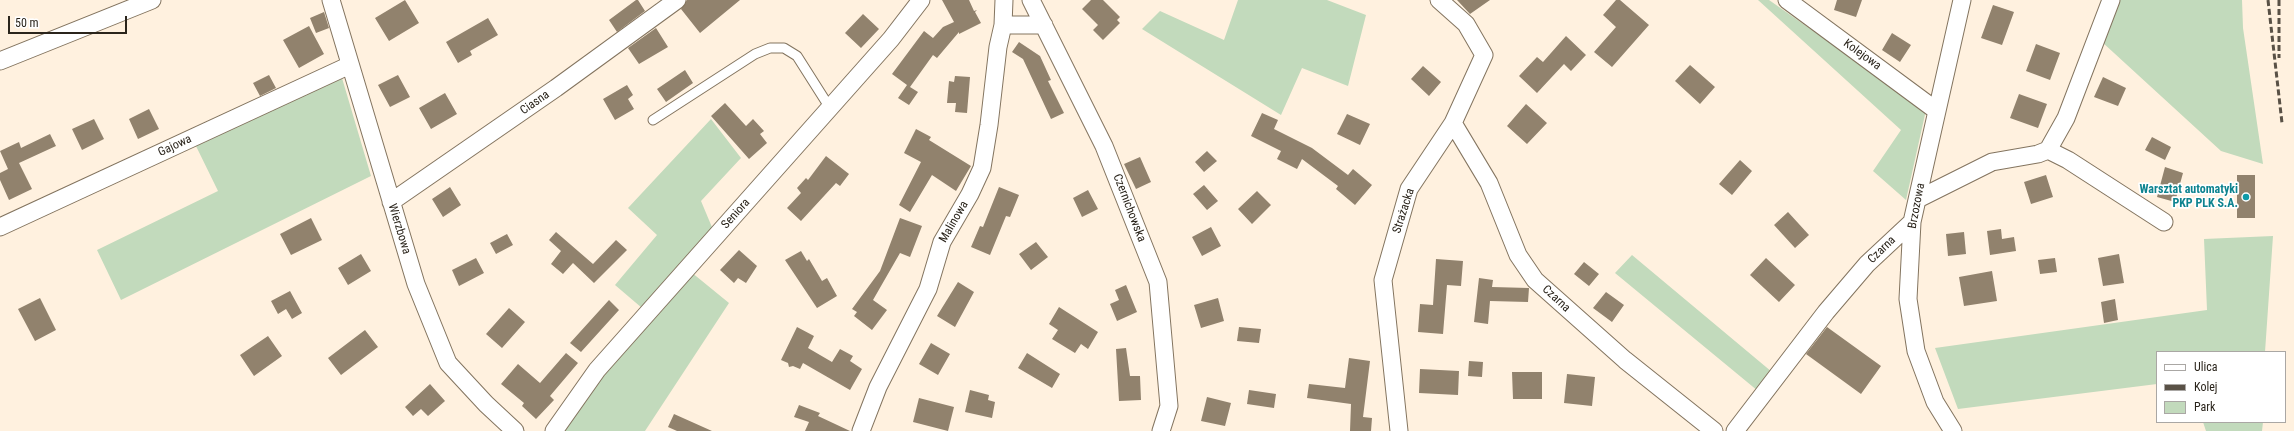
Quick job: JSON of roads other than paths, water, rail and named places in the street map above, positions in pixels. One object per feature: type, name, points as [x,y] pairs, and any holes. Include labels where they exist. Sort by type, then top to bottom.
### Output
[{"type":"street","points":[[0,61],[152,0]]},
{"type":"street","name":"Wierzbowa","points":[[331,0],[416,284],[448,363],[486,404],[516,431]]},
{"type":"street","name":"Ciasna","points":[[391,202],[556,88],[677,0]]},
{"type":"street","name":"Seniora","points":[[554,431],[597,370],[891,39],[921,0]]},
{"type":"street","name":"Malinowa","points":[[861,431],[878,387],[928,289],[942,242],[970,194],[982,168],[989,125],[998,47],[1003,26],[1004,0]]},
{"type":"street","name":"Czernichowska","points":[[1031,0],[1104,146],[1158,282],[1169,406],[1161,431]]},
{"type":"street","name":"Strażacka","points":[[1399,431],[1383,280],[1409,189],[1453,123],[1484,54],[1466,24],[1439,0]]},
{"type":"street","name":"Kolejowa","points":[[1786,0],[1937,111]]},
{"type":"street","name":"Brzozowa","points":[[1953,431],[1935,402],[1916,352],[1908,299],[1912,222],[1962,0]]},
{"type":"street","points":[[1918,199],[1992,162],[2038,154],[2048,150],[2066,118],[2112,0]]},
{"type":"street","points":[[1003,26],[1044,25]]},
{"type":"street","name":"Gajowa","points":[[0,227],[350,65]]},
{"type":"street","name":"Czarna","points":[[1453,123],[1488,183],[1518,255],[1535,280],[1625,360],[1714,431]]},
{"type":"street","points":[[2048,150],[2068,160],[2164,222]]},
{"type":"street","name":"Czarna","points":[[1734,431],[1826,312],[1885,246],[1912,222]]},
{"type":"lane","points":[[653,120],[755,54],[770,48],[784,48],[796,56],[830,108]]},
{"type":"railway","points":[[2268,0],[2282,123]]},
{"type":"railway","points":[[2279,0],[2279,58]]},
{"type":"place","name":"Warsztat automatyki PKP PLK S.A.","points":[[2246,197]]}]
